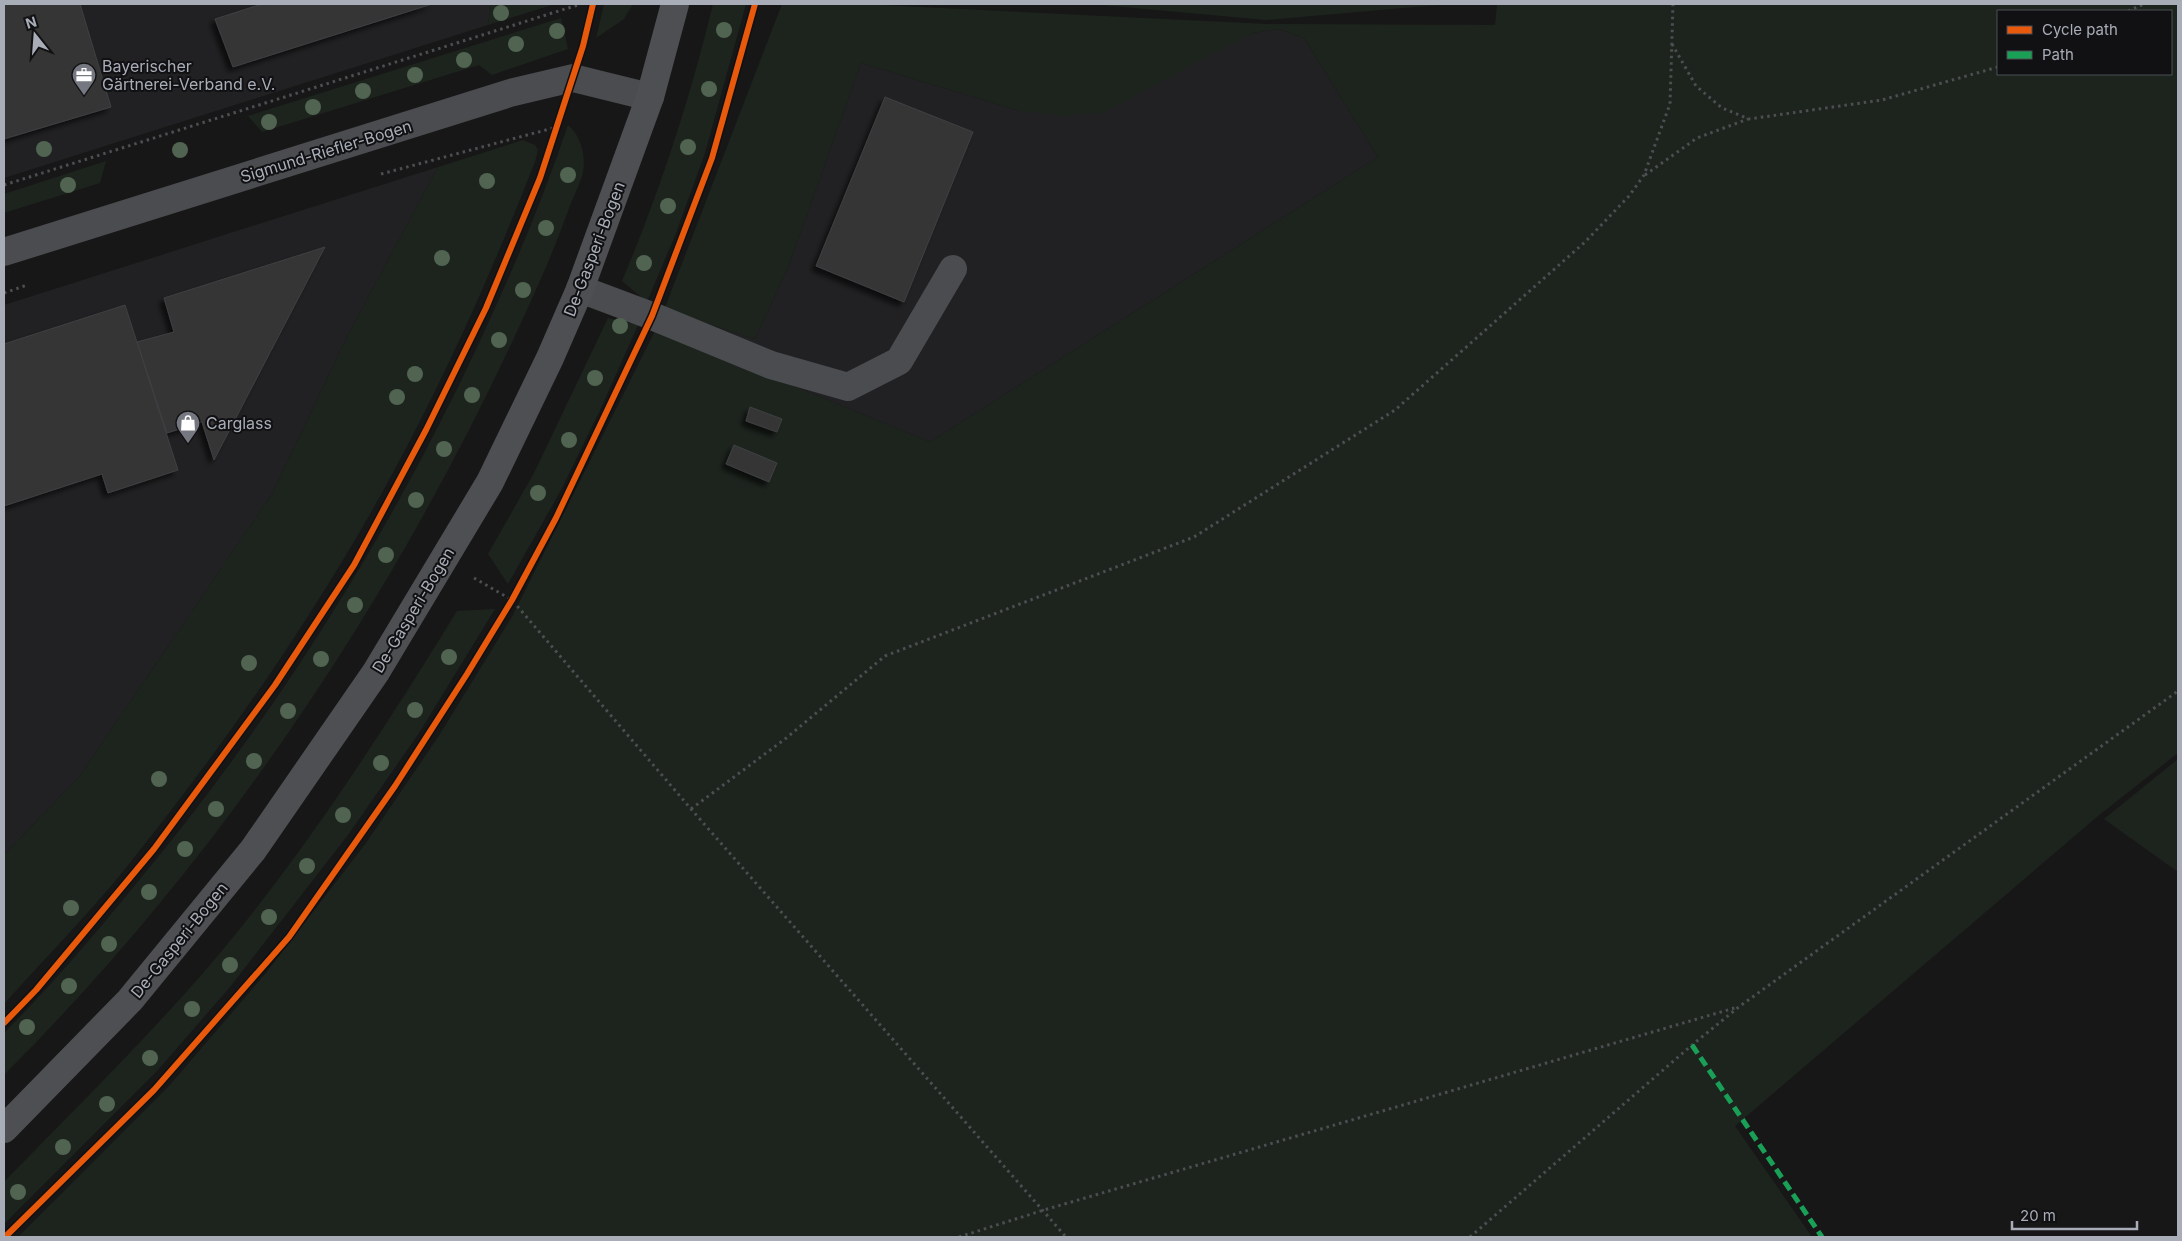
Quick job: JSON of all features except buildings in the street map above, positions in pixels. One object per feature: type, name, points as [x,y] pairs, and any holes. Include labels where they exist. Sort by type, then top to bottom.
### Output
[{"type":"main road","name":"De-Gasperi-Bogen","points":[[4,1129],[130,1000],[252,850],[376,672],[490,482],[550,358],[580,289],[650,97],[674,4]]},
{"type":"street","name":"Sigmund-Riefler-Bogen","points":[[4,252],[510,93],[573,78],[650,97]]},
{"type":"street","points":[[580,289],[652,316],[771,365],[848,387],[899,361],[953,269]]},
{"type":"path","points":[[4,185],[581,4]]},
{"type":"path","points":[[691,809],[785,739],[885,656],[1194,537],[1395,410],[1585,242],[1629,196],[1644,175],[1670,104],[1673,4]]},
{"type":"path","points":[[2130,10],[2144,4]]},
{"type":"path","points":[[1672,44],[1696,86],[1722,108],[1749,119]]},
{"type":"path","points":[[1644,175],[1697,138],[1749,119],[1882,100],[1997,67]]},
{"type":"path","points":[[374,176],[557,127]]},
{"type":"path","points":[[4,293],[32,284]]},
{"type":"path","points":[[443,560],[512,600],[691,809],[1066,1237]]},
{"type":"path","points":[[1470,1237],[1685,1051],[1740,1006],[2178,691]]},
{"type":"path","points":[[959,1237],[1044,1210],[1740,1006]]},
{"type":"shaded area","points":[[4,4],[491,4],[488,25],[4,178]]},
{"type":"shaded area","points":[[491,4],[555,4],[488,25]]},
{"type":"shaded area","points":[[604,4],[633,4],[624,19],[596,38]]},
{"type":"shaded area","points":[[713,4],[746,4],[705,153],[676,233],[647,302],[622,281],[649,213],[673,144]]},
{"type":"shaded area","points":[[782,4],[860,4],[1267,24],[1495,25],[1497,4],[2178,4],[2178,753],[2098,816],[1735,1126],[1812,1237],[18,1237],[169,1086],[266,973],[366,843],[440,734],[513,615],[656,329],[930,442],[1378,157],[1304,38],[1279,29],[1252,33],[1103,113],[1062,116],[1020,111],[861,63],[789,265],[755,339],[664,310]]},
{"type":"shaded area","points":[[1091,4],[1449,4],[1266,20]]},
{"type":"shaded area","points":[[561,18],[568,49],[492,75],[479,65],[262,132],[248,116]]},
{"type":"shaded area","points":[[1279,29],[1304,38],[1378,157],[930,442],[656,329],[664,310],[755,339],[789,265],[861,63],[1020,111],[1252,33]]},
{"type":"shaded area","points":[[568,125],[582,146],[584,166],[579,184],[552,253],[488,392],[433,498],[373,602],[308,703],[239,802],[165,897],[87,988],[4,1075],[4,1033],[91,938],[190,817],[284,688],[369,553],[445,413],[480,341],[527,234]]},
{"type":"shaded area","points":[[523,140],[535,145],[538,150],[535,162],[468,322],[392,475],[323,593],[248,706],[167,816],[81,921],[4,1004],[4,855],[79,777],[272,494],[348,335],[438,167]]},
{"type":"shaded area","points":[[106,161],[100,183],[4,213],[4,194]]},
{"type":"shaded area","points":[[438,167],[348,335],[272,494],[79,777],[4,855],[4,305]]},
{"type":"shaded area","points":[[608,318],[638,325],[601,408],[561,490],[508,584],[488,554],[534,473]]},
{"type":"shaded area","points":[[495,609],[419,733],[348,835],[230,987],[158,1070],[4,1224],[4,1182],[155,1026],[204,972],[239,929],[306,842],[338,796],[457,611]]},
{"type":"shaded area","points":[[2178,759],[2178,872],[2104,819]]},
{"type":"marked path","points":[[1692,1045],[1822,1237]]},
{"type":"cycle path","points":[[4,1023],[36,990],[154,849],[275,685],[354,565],[426,430],[486,308],[540,178],[583,46],[593,4]]},
{"type":"cycle path","points":[[5,1237],[154,1090],[289,937],[395,786],[467,674],[512,600],[556,518],[652,316],[712,158],[755,4]]},
{"type":"place","name":"Bayerischer Gärtnerei-Verband e.V.","points":[[84,96]]},
{"type":"place","name":"Carglass","points":[[188,444]]}]
